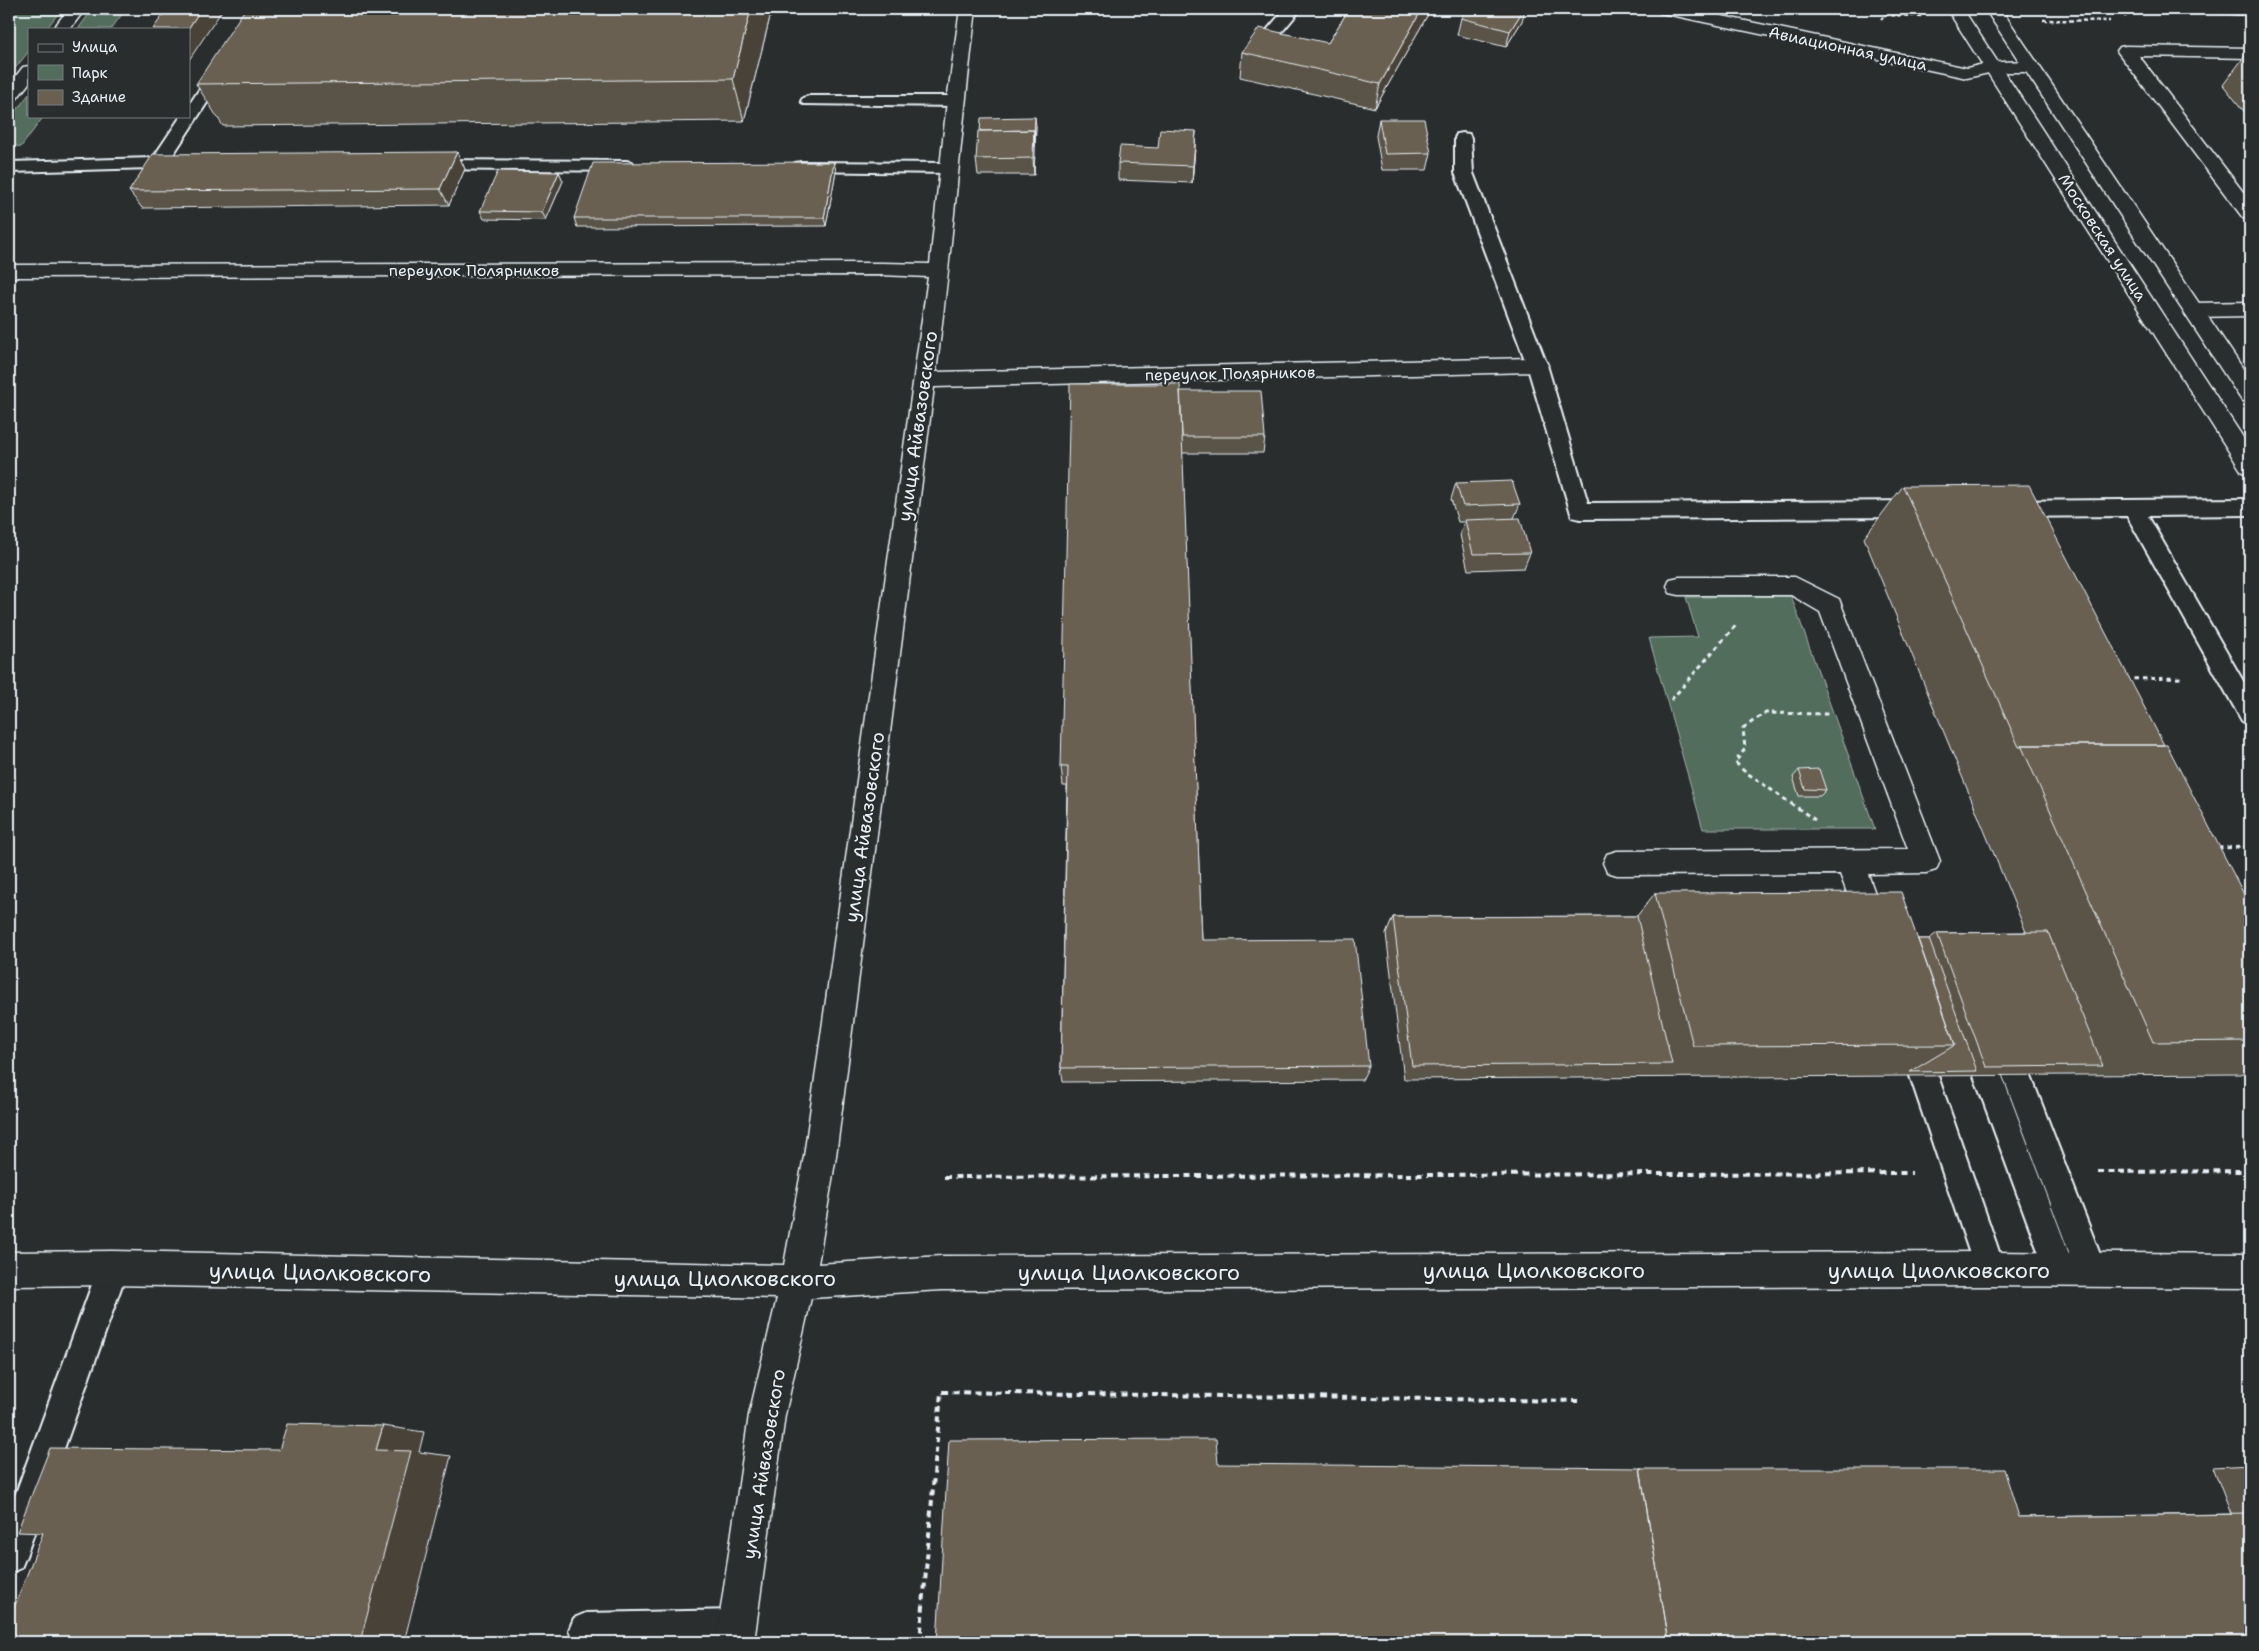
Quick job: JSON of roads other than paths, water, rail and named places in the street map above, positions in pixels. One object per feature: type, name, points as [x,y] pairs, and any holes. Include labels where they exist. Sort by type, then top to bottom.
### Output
[{"type":"street","points":[[62,28],[77,9]]},
{"type":"street","name":"улица Айвазовского","points":[[736,1634],[767,1415],[798,1282],[820,1156],[939,271],[956,101],[968,9]]},
{"type":"street","name":"Авиационная улица","points":[[1666,9],[1968,73],[1994,67],[2031,68]]},
{"type":"street","name":"Московская улица","points":[[1955,9],[2250,466]]},
{"type":"street","name":"Московская улица","points":[[1993,9],[2250,396]]},
{"type":"street","points":[[2227,9],[2250,10]]},
{"type":"street","points":[[2250,53],[2126,51],[2250,214]]},
{"type":"street","points":[[9,97],[28,72]]},
{"type":"street","name":"переулок Полярников","points":[[9,272],[871,269],[939,271]]},
{"type":"street","points":[[2192,310],[2250,309]]},
{"type":"street","name":"переулок Полярников","points":[[924,379],[966,380],[1537,365]]},
{"type":"street","points":[[1617,863],[1926,861],[1830,606],[1795,586],[1678,586]]},
{"type":"street","points":[[1850,861],[1879,945]]},
{"type":"street","name":"улица Циолковского","points":[[9,1269],[113,1268],[798,1282],[950,1273],[1990,1269],[2250,1271]]},
{"type":"lane","points":[[190,116],[260,9]]},
{"type":"lane","points":[[1275,30],[1293,9]]},
{"type":"lane","points":[[809,101],[956,101]]},
{"type":"lane","points":[[159,163],[189,118]]},
{"type":"lane","points":[[1463,138],[1464,173],[1537,365],[1580,511],[1938,509]]},
{"type":"lane","points":[[9,166],[41,167],[199,163]]},
{"type":"lane","points":[[417,165],[645,166]]},
{"type":"lane","points":[[784,167],[949,168]]},
{"type":"lane","points":[[1988,509],[2250,507]]},
{"type":"lane","points":[[2133,508],[2250,714]]},
{"type":"lane","points":[[1924,1076],[1990,1269]]},
{"type":"lane","points":[[1988,1076],[2075,1270]]},
{"type":"lane","points":[[2017,1076],[2054,1173],[2075,1270]]},
{"type":"lane","points":[[9,1556],[113,1268]]},
{"type":"lane","points":[[586,1630],[736,1634]]}]
